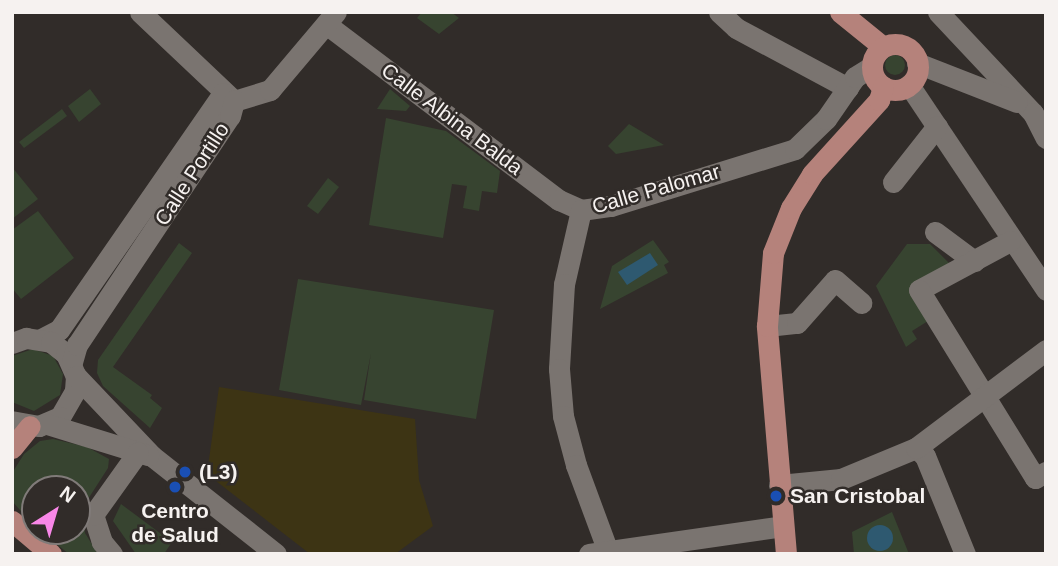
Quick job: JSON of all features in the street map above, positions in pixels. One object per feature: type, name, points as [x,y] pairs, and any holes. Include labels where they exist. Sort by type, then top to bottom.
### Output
[{"type":"main road","points":[[840,12],[883,47]]},
{"type":"main road","points":[[900,44],[918,63],[909,85],[892,90],[883,87],[871,67],[883,47],[900,44]]},
{"type":"main road","points":[[786,554],[767,326],[773,253],[791,208],[812,174],[879,100],[883,87]]},
{"type":"main road","points":[[12,447],[30,424]]},
{"type":"main road","points":[[12,521],[51,554]]},
{"type":"street","points":[[140,12],[229,97]]},
{"type":"street","points":[[719,12],[736,28],[848,88]]},
{"type":"street","points":[[938,12],[1039,116],[1046,138]]},
{"type":"street","name":"Calle Portillo","points":[[23,336],[59,330],[229,97],[270,90],[331,18]]},
{"type":"street","name":"Calle Albina Balda","points":[[331,18],[559,200],[581,210]]},
{"type":"street","points":[[918,63],[1003,93],[1039,116]]},
{"type":"street","name":"Calle Palomar","points":[[598,551],[563,416],[559,369],[564,284],[581,210],[611,206],[795,149],[848,88],[871,67]]},
{"type":"street","points":[[909,85],[1010,242],[1046,290]]},
{"type":"street","name":"Calle Portillo","points":[[30,424],[70,405],[77,345],[230,116],[229,97]]},
{"type":"street","points":[[893,182],[937,127]]},
{"type":"street","points":[[935,232],[974,261]]},
{"type":"street","points":[[1010,242],[919,290],[1035,478],[1046,472]]},
{"type":"street","points":[[767,326],[797,323],[835,280],[861,303]]},
{"type":"street","points":[[23,336],[59,347],[145,454],[276,554]]},
{"type":"street","points":[[779,485],[841,480],[916,448],[983,394],[1046,351]]},
{"type":"street","points":[[30,424],[106,440],[145,454]]},
{"type":"street","points":[[106,440],[120,462],[117,478]]},
{"type":"street","points":[[916,448],[925,456],[965,554]]},
{"type":"street","points":[[112,554],[93,515],[117,478],[145,454]]},
{"type":"street","points":[[598,551],[783,526]]},
{"type":"green space","points":[[422,12],[451,12],[459,18],[439,34],[417,18]]},
{"type":"green space","points":[[895,55],[902,58],[905,65],[902,72],[895,75],[888,72],[885,65],[888,58]]},
{"type":"green space","points":[[90,89],[101,104],[79,122],[68,106]]},
{"type":"green space","points":[[390,89],[410,106],[406,111],[377,109]]},
{"type":"green space","points":[[62,109],[67,116],[24,148],[19,142]]},
{"type":"green space","points":[[386,118],[446,131],[500,171],[497,193],[482,191],[479,211],[463,208],[467,186],[452,184],[443,238],[369,225]]},
{"type":"green space","points":[[629,124],[664,145],[616,154],[608,146]]},
{"type":"green space","points":[[12,167],[38,199],[12,219]]},
{"type":"green space","points":[[328,178],[339,187],[318,214],[307,206]]},
{"type":"green space","points":[[38,211],[74,258],[21,299],[12,288],[12,230]]},
{"type":"green space","points":[[653,240],[669,262],[664,265],[668,273],[600,309],[612,266]]},
{"type":"green space","points":[[179,243],[192,253],[113,367],[152,395],[150,398],[162,408],[150,428],[103,386],[97,373],[98,360]]},
{"type":"green space","points":[[907,244],[930,244],[953,267],[914,290],[928,321],[912,331],[917,339],[906,347],[876,286]]},
{"type":"green space","points":[[298,279],[494,310],[476,419],[364,400],[371,353],[361,405],[279,390]]},
{"type":"green space","points":[[33,349],[53,356],[63,374],[60,395],[34,411],[12,402],[12,356]]},
{"type":"green space","points":[[53,439],[87,447],[109,459],[108,468],[91,494],[91,475],[21,475],[21,511],[12,501],[12,473],[24,454],[40,441]]},
{"type":"green space","points":[[121,504],[172,542],[164,554],[136,554],[113,521]]},
{"type":"green space","points":[[892,512],[909,554],[854,554],[852,532]]},
{"type":"green space","points":[[91,543],[98,554],[69,554],[58,545],[91,545]]},
{"type":"sand","points":[[219,387],[415,419],[419,480],[433,526],[395,554],[310,554],[207,474]]},
{"type":"water","points":[[650,253],[658,265],[627,285],[618,272]]},
{"type":"water","points":[[880,525],[890,528],[893,538],[890,548],[880,551],[870,548],[867,538],[870,528]]},
{"type":"place","name":"(L3)","points":[[185,472]]},
{"type":"place","name":"Centro de Salud","points":[[175,487]]},
{"type":"place","name":"San Cristobal","points":[[776,496]]}]
